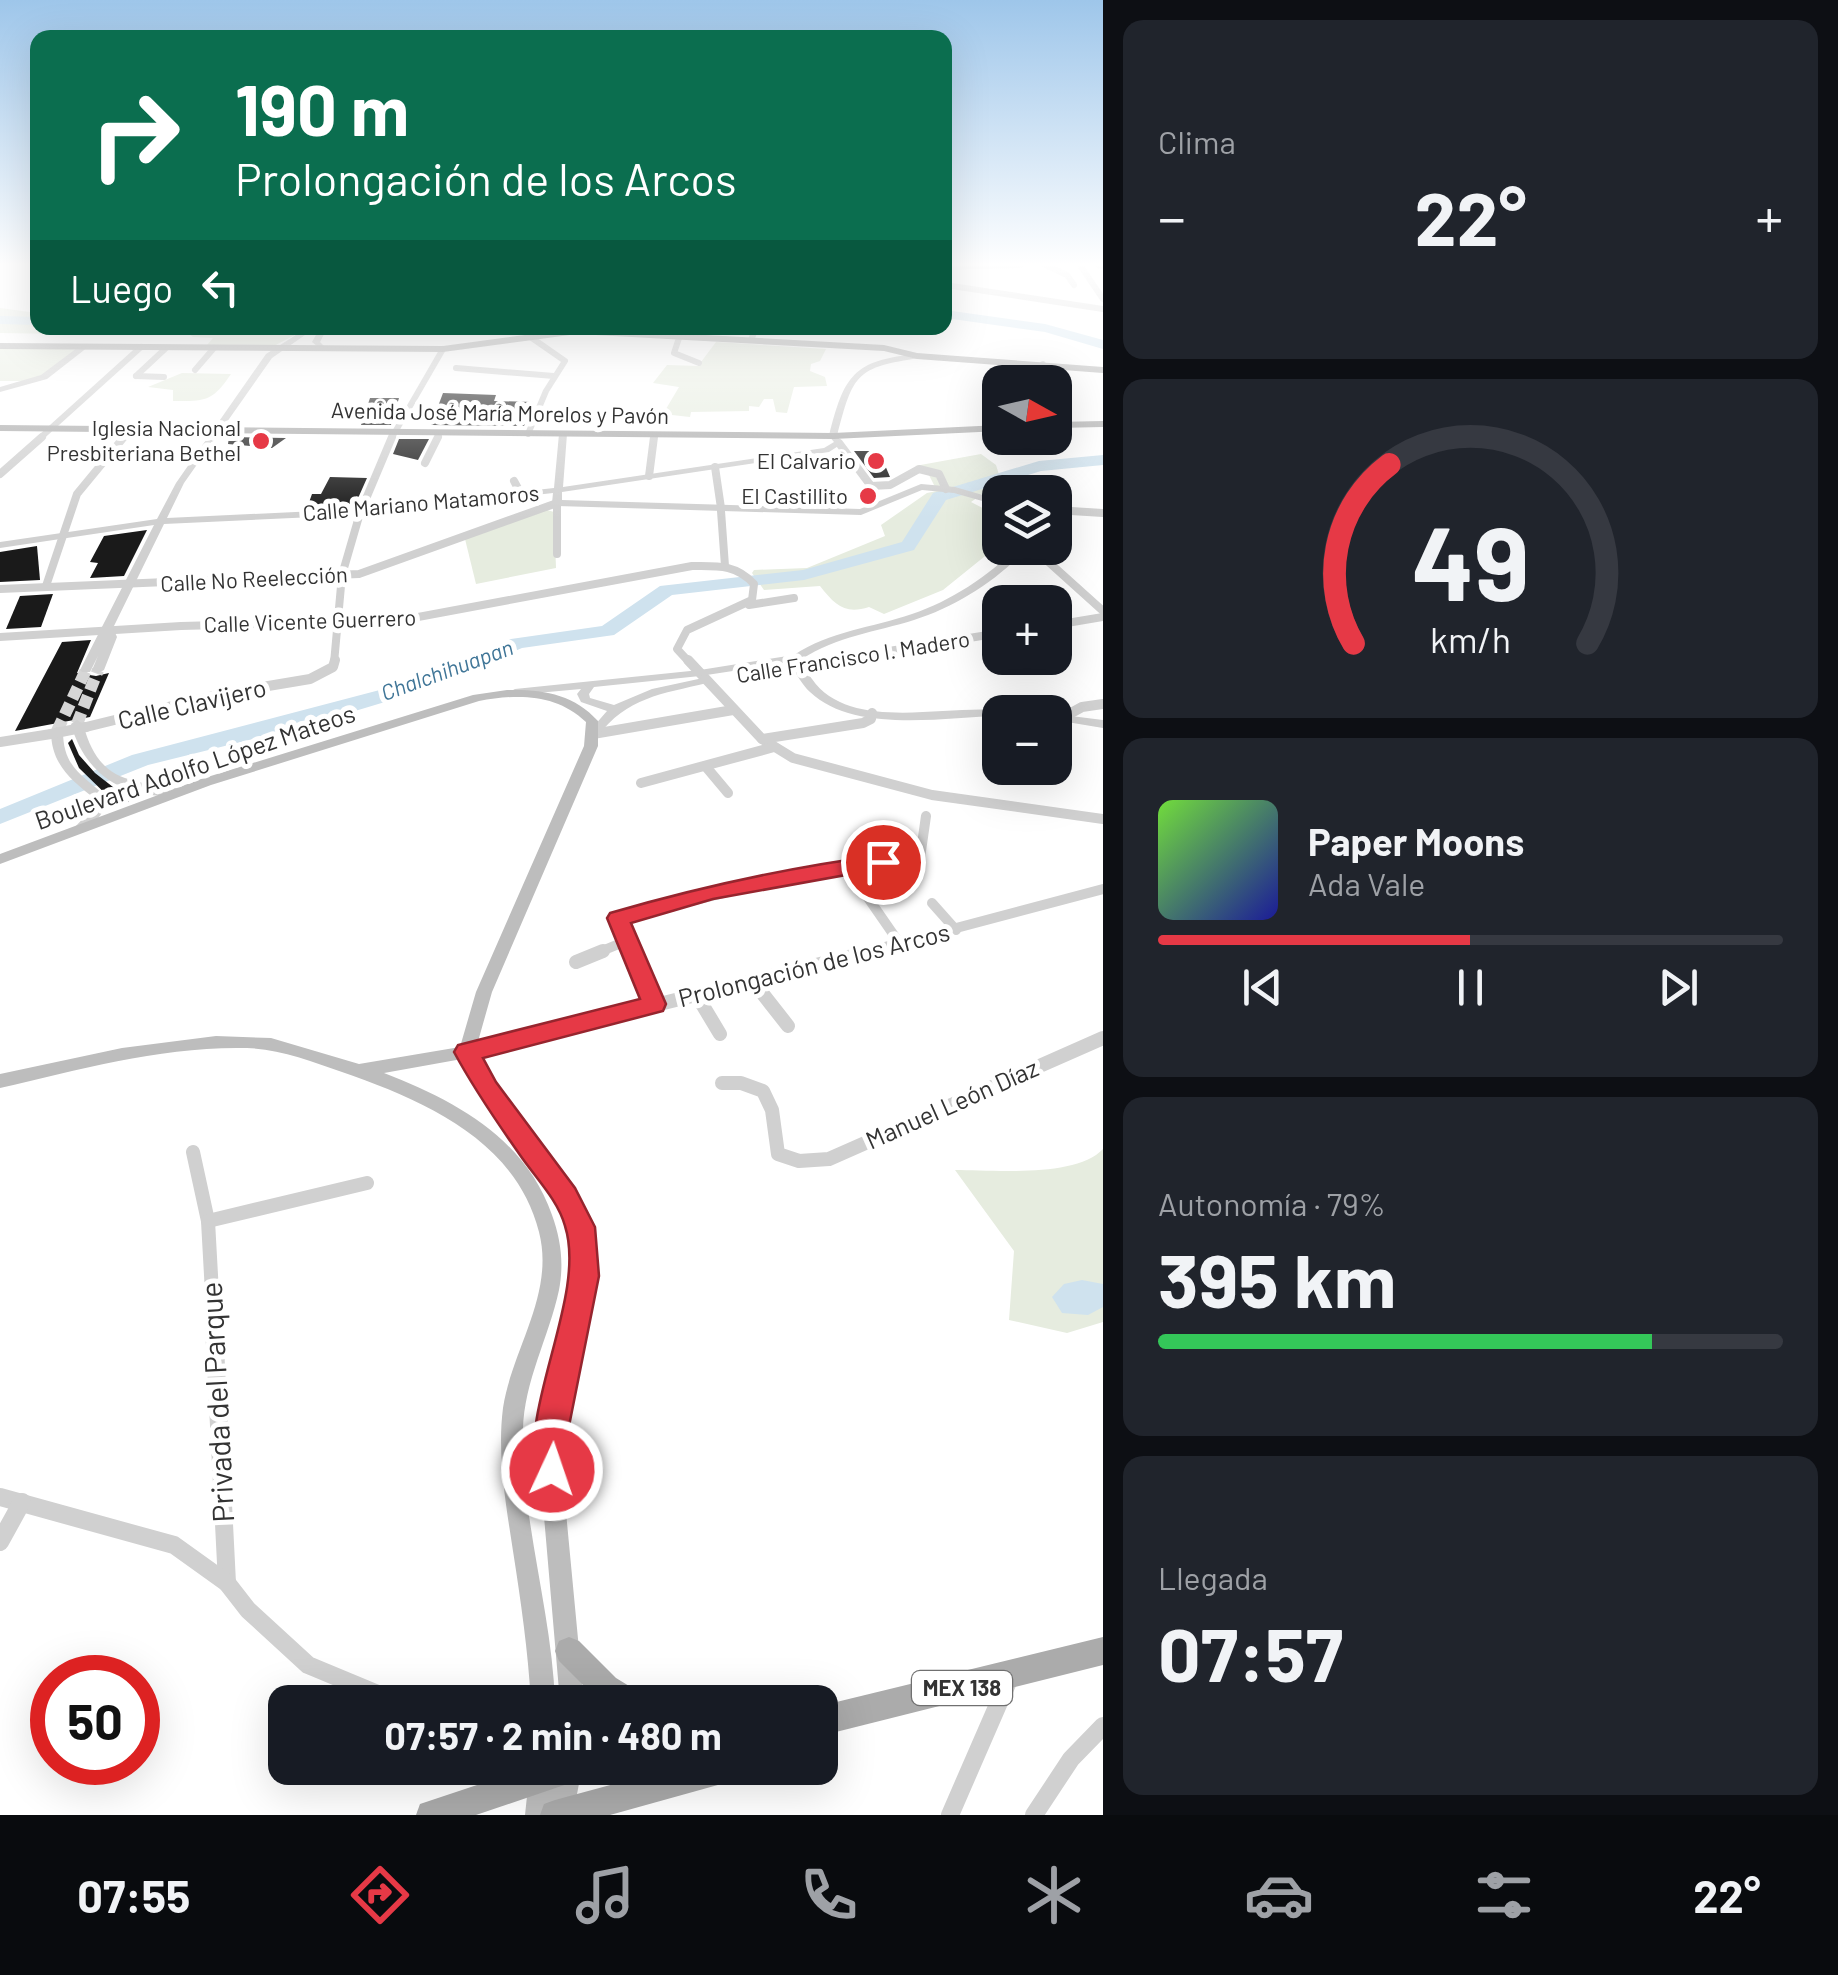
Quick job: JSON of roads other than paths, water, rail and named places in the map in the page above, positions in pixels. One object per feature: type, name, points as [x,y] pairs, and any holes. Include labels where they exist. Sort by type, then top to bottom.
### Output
[{"type":"main road","points":[[891,350],[916,356],[1103,370]]},
{"type":"main road","points":[[1072,425],[1103,424]]},
{"type":"main road","name":"Avenida José María Morelos y Pavón","points":[[0,428],[836,439],[982,429]]},
{"type":"main road","points":[[512,692],[553,696],[577,707],[592,721],[593,734],[561,819],[484,992],[467,1052],[487,1090],[565,1196],[580,1227],[584,1276],[552,1431],[571,1685]]},
{"type":"main road","name":"Boulevard Adolfo López Mateos","points":[[0,859],[176,792],[477,698],[512,692]]},
{"type":"main road","points":[[0,1081],[63,1066],[216,1042],[261,1042],[358,1070],[453,1108],[494,1140],[517,1166],[549,1232],[554,1275],[512,1422],[513,1474],[541,1685]]},
{"type":"main road","points":[[358,1070],[398,1067],[467,1052]]},
{"type":"main road","name":"MEX 138","points":[[838,1717],[1103,1651]]},
{"type":"main road","points":[[569,1652],[603,1685]]},
{"type":"main road","points":[[431,1815],[511,1785]]},
{"type":"main road","points":[[554,1785],[553,1815],[663,1785]]},
{"type":"street","points":[[0,390],[44,377],[80,350]]},
{"type":"street","points":[[0,474],[138,350]]},
{"type":"street","points":[[164,350],[136,376],[164,377]]},
{"type":"street","points":[[194,370],[212,350]]},
{"type":"street","points":[[92,670],[112,638],[109,630],[180,484],[275,350]]},
{"type":"street","name":"Calle Clavijero","points":[[0,742],[322,676],[336,662],[342,574],[352,548],[358,512],[390,434],[442,350]]},
{"type":"street","points":[[528,434],[554,376],[565,361],[550,350]]},
{"type":"street","points":[[675,350],[674,353],[699,363]]},
{"type":"street","points":[[916,356],[866,364],[838,414],[836,439],[850,452],[868,486],[892,485],[912,470],[922,469],[939,474],[951,489]]},
{"type":"street","points":[[456,368],[554,376]]},
{"type":"street","points":[[46,586],[77,494],[129,430]]},
{"type":"street","points":[[425,464],[439,434]]},
{"type":"street","points":[[557,554],[563,434]]},
{"type":"street","points":[[650,476],[654,435]]},
{"type":"street","name":"Calle Mariano Matamoros","points":[[0,545],[163,521],[358,512],[558,490],[814,452],[836,439]]},
{"type":"street","points":[[715,467],[730,567],[748,576],[755,590],[750,603]]},
{"type":"street","points":[[514,481],[520,494]]},
{"type":"street","points":[[557,503],[861,512],[907,490],[951,489],[982,500]]},
{"type":"street","points":[[558,490],[637,505]]},
{"type":"street","name":"Calle No Reelección","points":[[0,589],[359,574],[557,503]]},
{"type":"street","points":[[1072,511],[1103,512]]},
{"type":"street","points":[[982,713],[872,713],[843,706],[811,689],[797,662],[825,640],[919,615],[947,602],[998,565]]},
{"type":"street","points":[[1051,565],[1103,614]]},
{"type":"street","name":"Calle Vicente Guerrero","points":[[0,636],[429,616],[640,573],[730,567]]},
{"type":"street","points":[[794,598],[750,603],[694,625],[676,643],[732,710],[774,748],[814,765],[932,795],[1103,819]]},
{"type":"street","points":[[1072,620],[1103,614]]},
{"type":"street","name":"Calle Francisco I. Madero","points":[[702,677],[982,636]]},
{"type":"street","points":[[593,734],[614,708],[634,696],[702,677]]},
{"type":"street","name":"Boulevard Adolfo López Mateos","points":[[512,692],[702,677]]},
{"type":"street","points":[[590,685],[583,694],[586,700],[614,708]]},
{"type":"street","points":[[1072,711],[1103,704]]},
{"type":"street","points":[[593,734],[732,710]]},
{"type":"street","points":[[762,739],[864,723],[872,713]]},
{"type":"street","points":[[1072,719],[1103,724]]},
{"type":"street","points":[[82,726],[81,747],[91,760],[124,785],[143,791],[176,792]]},
{"type":"street","points":[[54,732],[56,751],[66,769],[100,798],[99,810],[80,828]]},
{"type":"street","points":[[641,783],[774,748]]},
{"type":"street","points":[[707,768],[728,793]]},
{"type":"street","points":[[654,1004],[618,918],[712,892],[846,866],[920,858],[926,816]]},
{"type":"street","points":[[846,866],[900,944]]},
{"type":"street","name":"Prolongación de los Arcos","points":[[467,1052],[956,930],[1103,889]]},
{"type":"street","points":[[932,902],[956,930]]},
{"type":"street","points":[[576,962],[626,942]]},
{"type":"street","points":[[752,980],[788,1026]]},
{"type":"street","points":[[696,994],[720,1034]]},
{"type":"street","name":"Manuel León Díaz","points":[[722,1084],[748,1081],[762,1086],[769,1098],[778,1154],[799,1161],[830,1158],[1103,1038]]},
{"type":"street","name":"Privada del Parque","points":[[193,1152],[208,1221],[228,1584]]},
{"type":"street","points":[[208,1221],[367,1183]]},
{"type":"street","points":[[0,1496],[174,1545],[228,1584],[272,1635],[308,1665],[356,1685]]},
{"type":"street","points":[[0,1542],[22,1502]]},
{"type":"street","points":[[956,1812],[1010,1677]]},
{"type":"street","points":[[1034,1815],[1071,1759],[1103,1726]]},
{"type":"water","points":[[1082,1280],[1103,1284],[1103,1307],[1088,1315],[1062,1313],[1052,1297],[1064,1284]]},
{"type":"waterway","name":"Chalchihuapan","points":[[0,817],[140,760],[421,685],[518,643],[607,631],[667,590],[804,575],[908,546],[934,511],[939,497],[1039,466],[1103,460]]},
{"type":"tunnel","points":[[57,731],[86,670]]},
{"type":"tunnel","points":[[77,724],[98,670]]},
{"type":"place","name":"Iglesia Nacional Presbiteriana Bethel","points":[[261,441]]},
{"type":"place","name":"El Calvario","points":[[876,461]]},
{"type":"place","name":"El Castillito","points":[[868,496]]}]
